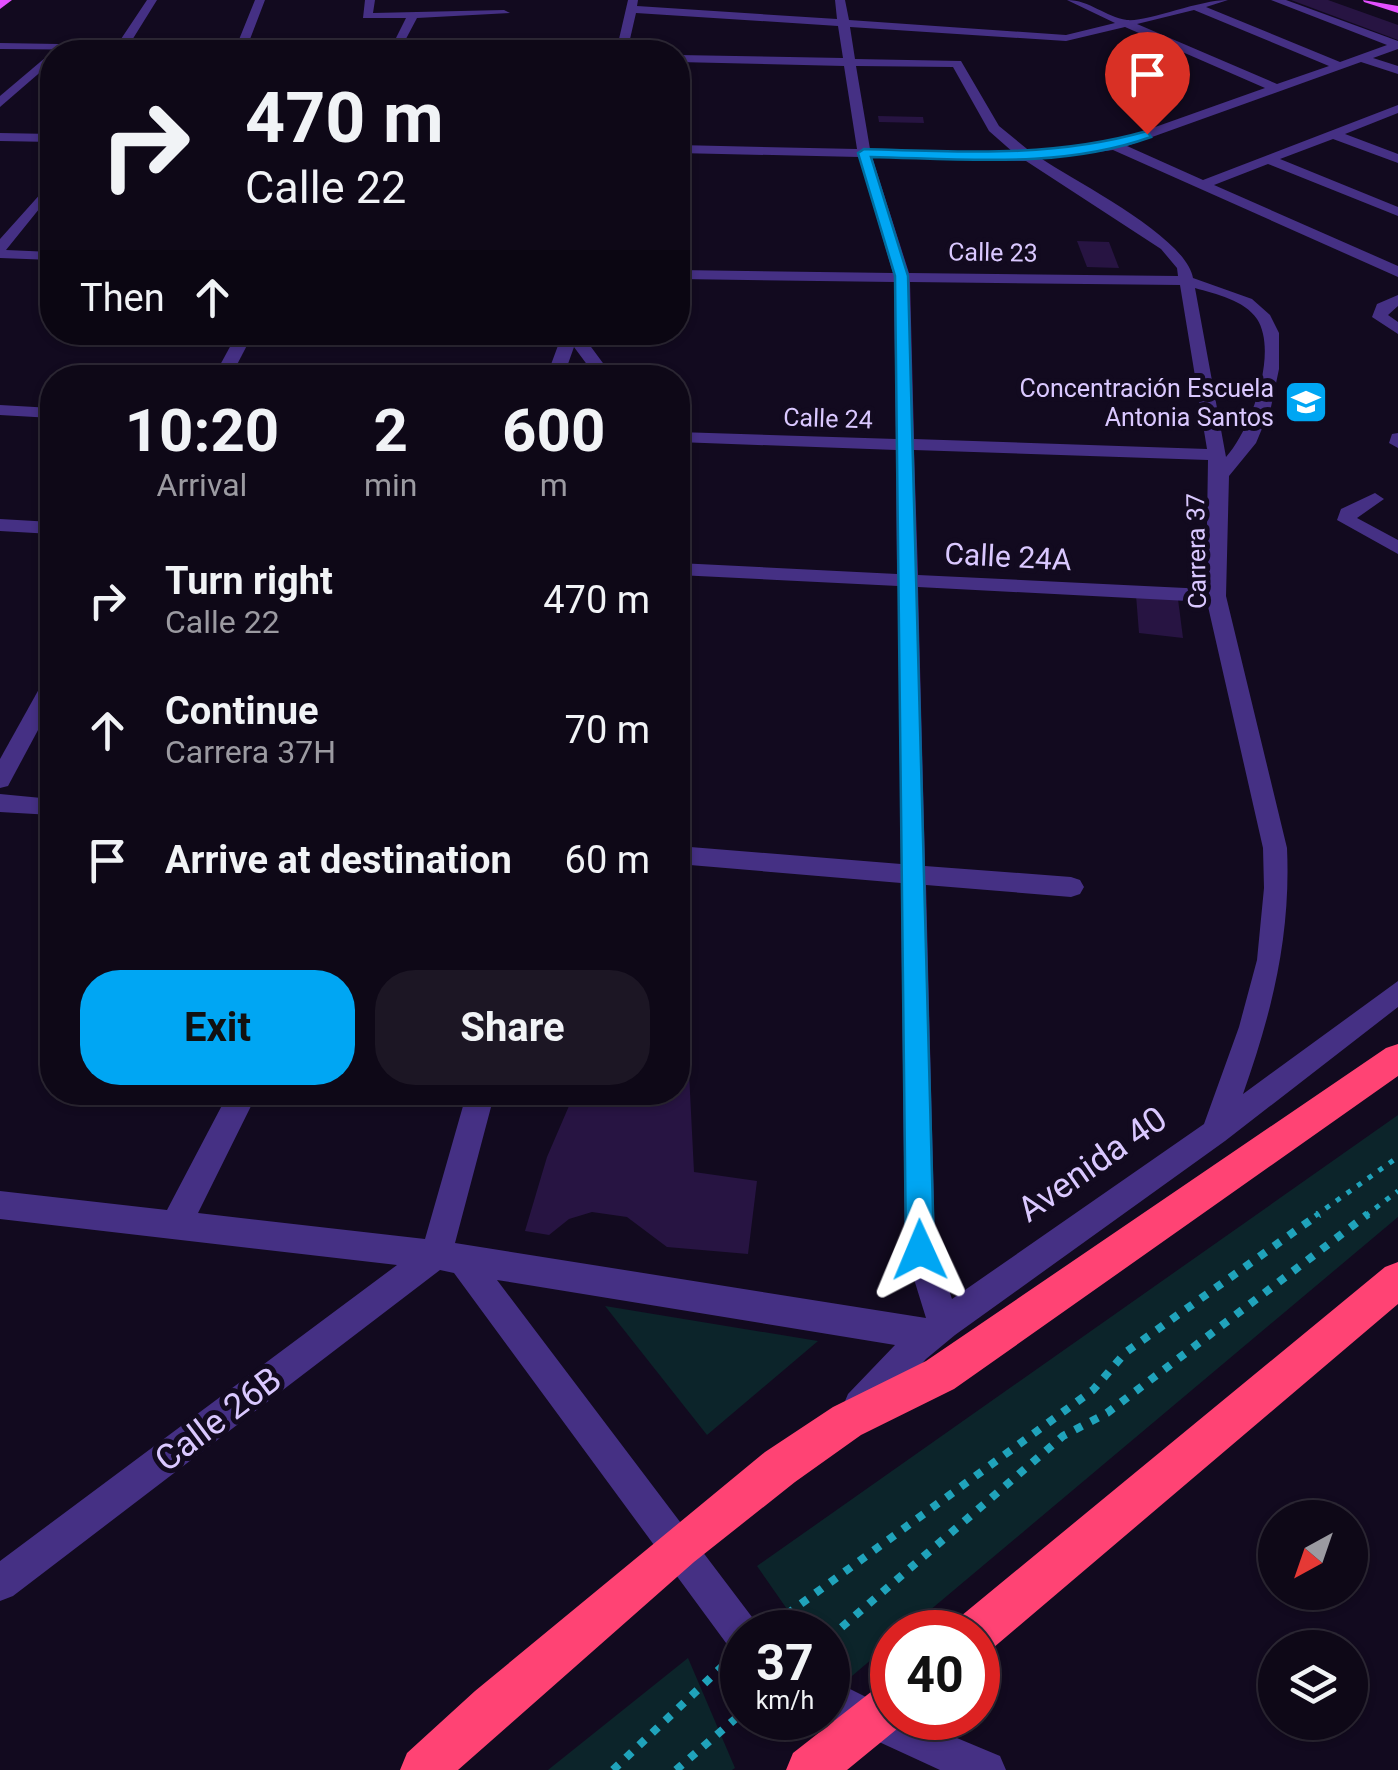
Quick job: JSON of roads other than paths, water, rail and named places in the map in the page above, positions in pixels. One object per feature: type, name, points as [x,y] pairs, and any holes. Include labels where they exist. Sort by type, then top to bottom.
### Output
[{"type":"highway","name":"Avenida 40","points":[[424,1770],[491,1707],[678,1547],[847,1420],[940,1375],[1398,1058]]},
{"type":"highway","points":[[1000,1613],[1398,1280]]},
{"type":"highway","points":[[810,1770],[870,1722]]},
{"type":"main road","points":[[0,6],[7,0]]},
{"type":"main road","points":[[1368,0],[1398,10]]},
{"type":"street","points":[[126,40],[152,0]]},
{"type":"street","points":[[244,40],[260,0]]},
{"type":"street","points":[[370,0],[367,16],[504,13]]},
{"type":"street","points":[[462,14],[465,0]]},
{"type":"street","points":[[0,1205],[450,1258],[937,1330],[920,1250],[902,276],[864,153],[840,0]]},
{"type":"street","points":[[1072,0],[1276,88]]},
{"type":"street","points":[[1178,0],[1338,65]]},
{"type":"street","points":[[624,40],[632,4],[844,24],[1066,38],[1224,0]]},
{"type":"street","points":[[1276,0],[1398,45]]},
{"type":"street","points":[[400,40],[413,16]]},
{"type":"street","points":[[690,149],[1029,157],[1114,146],[1398,45]]},
{"type":"street","points":[[0,46],[40,50]]},
{"type":"street","points":[[1361,58],[1398,70]]},
{"type":"street","points":[[690,59],[848,62]]},
{"type":"street","name":"Carrera 37","points":[[848,62],[957,64],[994,128],[1029,157],[1166,246],[1184,267],[1218,465],[1216,596],[1275,848],[1278,914],[1268,984],[1215,1132]]},
{"type":"street","points":[[0,103],[40,67]]},
{"type":"street","points":[[1202,185],[1396,111]]},
{"type":"street","points":[[1333,134],[1398,159]]},
{"type":"street","points":[[0,137],[40,138]]},
{"type":"street","points":[[1114,146],[1398,272]]},
{"type":"street","points":[[1268,159],[1398,212]]},
{"type":"street","points":[[0,251],[40,200]]},
{"type":"street","points":[[0,251],[40,255]]},
{"type":"street","name":"Calle 23","points":[[690,274],[1188,281]]},
{"type":"street","points":[[1188,281],[1256,308],[1270,324],[1276,350],[1249,441],[1218,465]]},
{"type":"street","points":[[1390,303],[1380,317],[1398,329]]},
{"type":"street","points":[[580,345],[596,365]]},
{"type":"street","points":[[0,410],[40,412]]},
{"type":"street","name":"Calle 24","points":[[690,437],[1218,465]]},
{"type":"street","points":[[1375,498],[1348,513],[1348,520],[1398,548]]},
{"type":"street","points":[[0,525],[40,527]]},
{"type":"street","name":"Calle 24A","points":[[690,570],[1216,596]]},
{"type":"street","points":[[0,780],[40,707]]},
{"type":"street","points":[[0,803],[40,806]]},
{"type":"street","points":[[690,856],[1071,887]]},
{"type":"street","name":"Avenida 40","points":[[847,1420],[937,1330],[1215,1132],[1398,992]]},
{"type":"street","points":[[173,1227],[200,1183],[238,1105]]},
{"type":"street","points":[[479,1105],[450,1258],[724,1610]]},
{"type":"street","name":"Calle 26B","points":[[0,1584],[450,1258]]},
{"type":"street","points":[[932,1740],[986,1770]]},
{"type":"place","name":"Concentración Escuela Antonia Santos","points":[[1306,402]]}]
